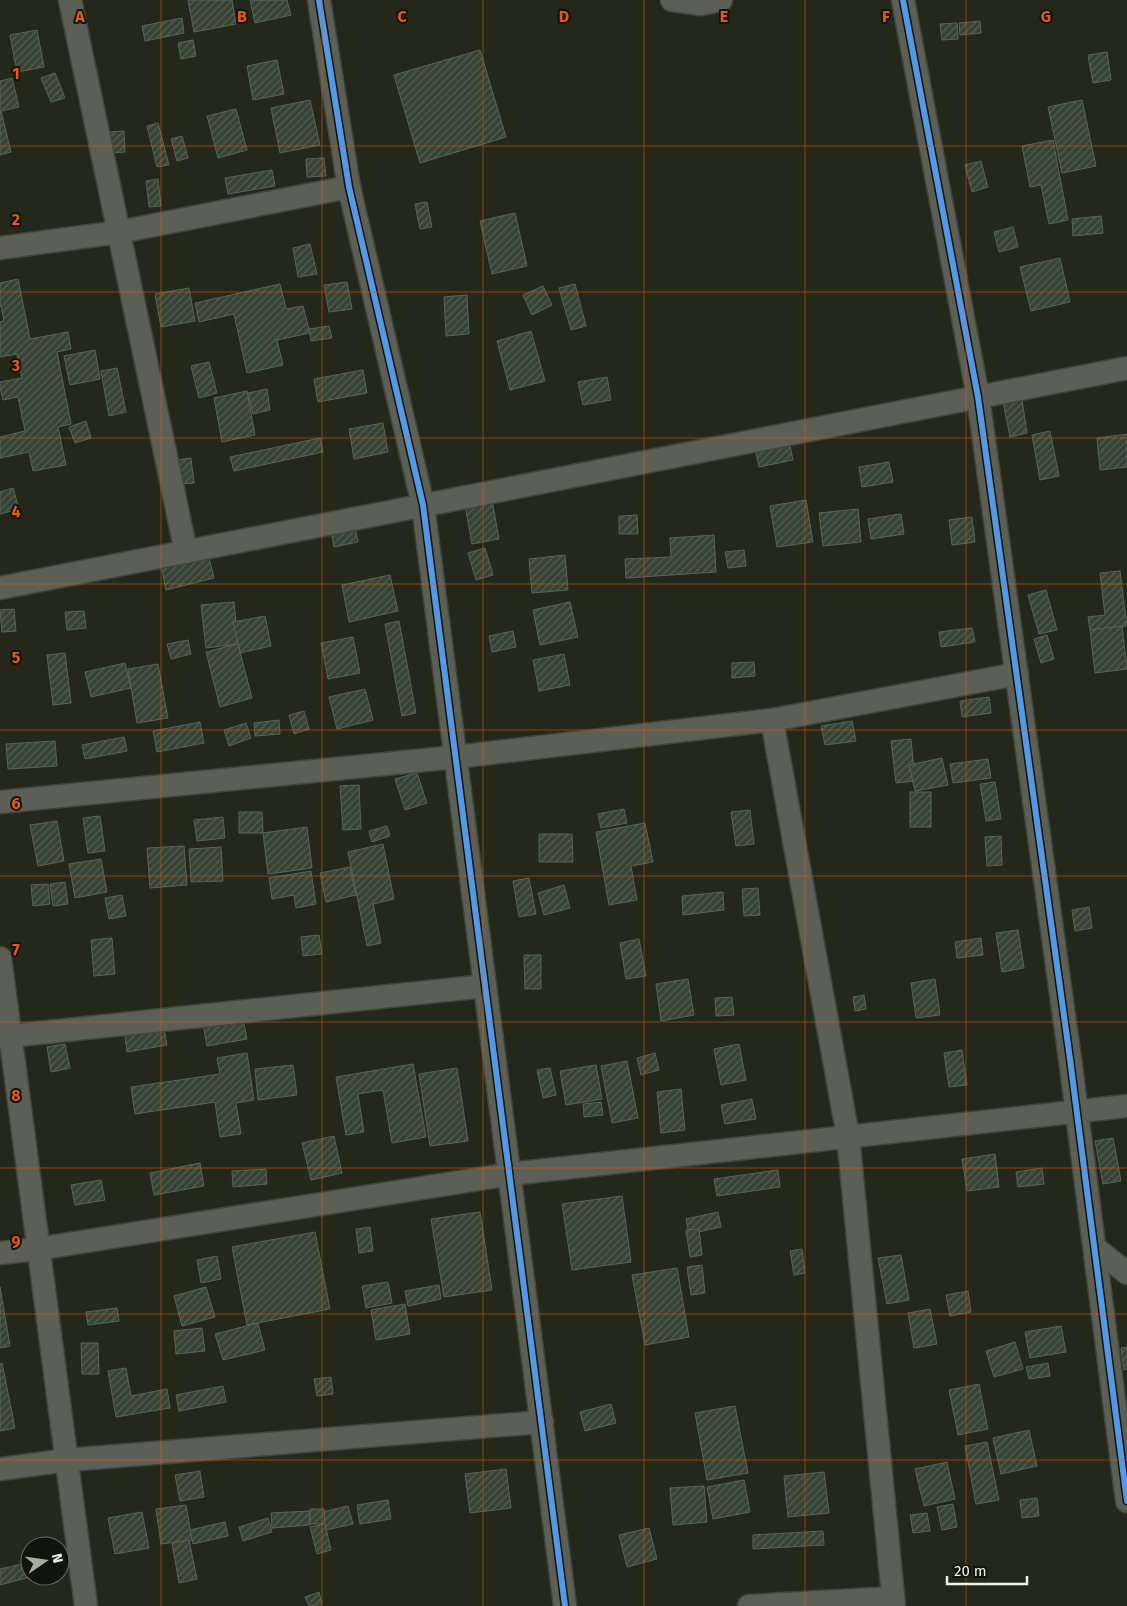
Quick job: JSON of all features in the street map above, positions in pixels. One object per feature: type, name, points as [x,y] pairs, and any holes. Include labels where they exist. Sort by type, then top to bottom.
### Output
[{"type":"street","points":[[70,0],[186,552]]},
{"type":"street","points":[[319,0],[349,187],[422,506],[565,1606]]},
{"type":"street","points":[[672,0],[701,4],[721,0]]},
{"type":"street","points":[[904,0],[978,397],[1077,1111],[1127,1501]]},
{"type":"street","points":[[0,248],[119,232],[349,187]]},
{"type":"street","points":[[0,588],[1127,368]]},
{"type":"street","points":[[0,802],[456,757],[772,720],[1017,674]]},
{"type":"street","points":[[749,1606],[894,1602],[848,1136],[772,720]]},
{"type":"street","points":[[0,958],[5,1036],[67,1460],[86,1606]]},
{"type":"street","points":[[5,1036],[485,986]]},
{"type":"street","points":[[0,1253],[37,1249],[510,1174],[1127,1106]]},
{"type":"street","points":[[1095,1248],[1127,1273]]},
{"type":"street","points":[[0,1469],[67,1460],[542,1422]]},
{"type":"building","points":[[188,0],[232,0],[236,24],[194,32]]},
{"type":"building","points":[[250,0],[287,0],[291,15],[255,23]]},
{"type":"building","points":[[182,18],[184,33],[145,41],[142,26]]},
{"type":"building","points":[[980,21],[981,33],[960,35],[959,23]]},
{"type":"building","points":[[957,23],[958,39],[942,40],[940,24]]},
{"type":"building","points":[[37,30],[44,67],[17,72],[10,35]]},
{"type":"building","points":[[193,40],[196,56],[181,59],[178,43]]},
{"type":"building","points":[[480,50],[506,137],[420,163],[394,75]]},
{"type":"building","points":[[1107,52],[1111,80],[1093,83],[1088,55]]},
{"type":"building","points":[[277,60],[284,94],[253,100],[247,66]]},
{"type":"building","points":[[55,73],[65,98],[51,102],[41,78]]},
{"type":"building","points":[[12,78],[19,107],[1,111],[11,152],[0,155],[0,81]]},
{"type":"building","points":[[310,100],[320,145],[280,153],[271,108]]},
{"type":"building","points":[[1082,100],[1096,166],[1062,173],[1048,107]]},
{"type":"building","points":[[236,109],[247,150],[218,158],[207,116]]},
{"type":"building","points":[[158,123],[169,165],[157,167],[147,126]]},
{"type":"building","points":[[124,131],[125,152],[110,153],[109,132]]},
{"type":"building","points":[[182,136],[188,158],[177,161],[171,139]]},
{"type":"building","points":[[1053,140],[1068,220],[1049,224],[1041,185],[1030,187],[1022,146]]},
{"type":"building","points":[[324,158],[326,176],[307,177],[306,159]]},
{"type":"building","points":[[981,161],[988,187],[972,192],[965,165]]},
{"type":"building","points":[[272,170],[275,186],[228,194],[225,178]]},
{"type":"building","points":[[158,179],[161,206],[149,207],[146,181]]},
{"type":"building","points":[[427,202],[432,227],[420,229],[415,204]]},
{"type":"building","points":[[515,213],[527,266],[492,274],[480,221]]},
{"type":"building","points":[[1101,216],[1103,233],[1073,236],[1072,219]]},
{"type":"building","points":[[1013,227],[1018,247],[999,252],[994,232]]},
{"type":"building","points":[[310,244],[317,274],[298,277],[293,248]]},
{"type":"building","points":[[1060,258],[1070,302],[1031,311],[1020,267]]},
{"type":"building","points":[[18,279],[30,339],[68,332],[71,349],[57,352],[71,424],[58,427],[66,465],[33,471],[29,452],[0,458],[0,437],[25,431],[18,397],[3,400],[0,387],[0,382],[22,378],[17,354],[0,357],[0,322],[4,321],[0,306],[0,283]]},
{"type":"building","points":[[347,282],[352,309],[329,312],[324,285]]},
{"type":"building","points":[[280,284],[286,309],[303,306],[310,333],[277,340],[283,365],[247,373],[234,314],[199,322],[195,303]]},
{"type":"building","points":[[575,284],[586,326],[571,330],[559,288]]},
{"type":"building","points":[[543,286],[552,305],[532,315],[523,295]]},
{"type":"building","points":[[189,288],[195,321],[161,327],[155,294]]},
{"type":"building","points":[[467,295],[469,334],[446,336],[444,297]]},
{"type":"building","points":[[329,326],[332,338],[311,341],[309,329]]},
{"type":"building","points":[[531,331],[545,381],[510,390],[497,341]]},
{"type":"building","points":[[95,350],[100,379],[70,385],[64,356]]},
{"type":"building","points":[[209,362],[217,393],[199,398],[191,366]]},
{"type":"building","points":[[117,368],[126,412],[109,416],[101,371]]},
{"type":"building","points":[[363,370],[367,393],[318,402],[314,379]]},
{"type":"building","points":[[607,377],[611,400],[583,405],[578,382]]},
{"type":"building","points":[[267,389],[270,410],[253,414],[248,393]]},
{"type":"building","points":[[247,391],[255,435],[222,442],[214,398]]},
{"type":"building","points":[[1021,393],[1027,433],[1010,437],[1002,396]]},
{"type":"building","points":[[86,421],[91,438],[75,443],[69,427]]},
{"type":"building","points":[[383,423],[388,452],[354,459],[349,429]]},
{"type":"building","points":[[1050,431],[1059,476],[1040,480],[1032,435]]},
{"type":"building","points":[[1127,434],[1127,467],[1100,470],[1097,438]]},
{"type":"building","points":[[788,437],[793,460],[759,467],[754,443]]},
{"type":"building","points":[[320,438],[323,452],[234,471],[230,457]]},
{"type":"building","points":[[191,458],[194,483],[181,484],[178,460]]},
{"type":"building","points":[[889,462],[893,482],[862,487],[859,467]]},
{"type":"building","points":[[13,488],[19,509],[0,514],[0,492]]},
{"type":"building","points":[[492,500],[499,539],[472,544],[465,505]]},
{"type":"building","points":[[806,500],[813,542],[777,547],[770,506]]},
{"type":"building","points":[[858,509],[861,542],[823,546],[819,513]]},
{"type":"building","points":[[901,514],[904,534],[871,539],[868,519]]},
{"type":"building","points":[[637,515],[638,534],[619,534],[619,516]]},
{"type":"building","points":[[972,517],[975,542],[952,545],[949,520]]},
{"type":"building","points":[[355,527],[358,542],[334,547],[331,532]]},
{"type":"building","points":[[714,535],[716,572],[626,578],[625,559],[671,557],[670,538]]},
{"type":"building","points":[[485,548],[493,575],[476,580],[468,553]]},
{"type":"building","points":[[207,549],[214,578],[166,590],[160,560]]},
{"type":"building","points":[[744,550],[746,566],[728,568],[725,552]]},
{"type":"building","points":[[565,555],[568,590],[532,593],[529,559]]},
{"type":"building","points":[[1120,571],[1127,626],[1090,630],[1088,617],[1105,615],[1100,573]]},
{"type":"building","points":[[390,575],[398,611],[349,622],[342,585]]},
{"type":"building","points":[[1046,590],[1057,630],[1039,634],[1028,595]]},
{"type":"building","points":[[234,602],[238,644],[206,648],[201,605]]},
{"type":"building","points":[[570,602],[578,637],[540,645],[533,610]]},
{"type":"building","points":[[14,609],[16,631],[2,632],[0,610]]},
{"type":"building","points":[[84,611],[86,628],[67,630],[65,612]]},
{"type":"building","points":[[265,616],[271,646],[240,653],[233,622]]},
{"type":"building","points":[[399,621],[416,713],[402,716],[385,624]]},
{"type":"building","points":[[1122,626],[1127,669],[1095,673],[1090,630]]},
{"type":"building","points":[[972,628],[975,642],[941,647],[939,632]]},
{"type":"building","points":[[513,631],[516,647],[492,652],[489,636]]},
{"type":"building","points":[[1047,635],[1054,659],[1041,663],[1034,639]]},
{"type":"building","points":[[353,637],[360,673],[328,679],[321,643]]},
{"type":"building","points":[[188,640],[191,654],[171,659],[167,644]]},
{"type":"building","points":[[238,644],[252,698],[220,707],[206,652]]},
{"type":"building","points":[[65,653],[71,703],[53,705],[47,655]]},
{"type":"building","points":[[564,654],[570,685],[539,691],[533,660]]},
{"type":"building","points":[[754,662],[755,676],[732,678],[732,663]]},
{"type":"building","points":[[125,663],[131,688],[91,697],[85,672]]},
{"type":"building","points":[[158,664],[168,718],[137,723],[128,669]]},
{"type":"building","points":[[365,689],[373,720],[337,729],[329,697]]},
{"type":"building","points":[[989,697],[991,713],[962,717],[960,701]]},
{"type":"building","points":[[304,711],[309,729],[294,734],[289,715]]},
{"type":"building","points":[[279,720],[280,734],[255,736],[254,723]]},
{"type":"building","points":[[852,721],[856,741],[825,745],[821,726]]},
{"type":"building","points":[[200,722],[204,743],[157,752],[153,731]]},
{"type":"building","points":[[246,723],[251,738],[229,746],[224,730]]},
{"type":"building","points":[[124,737],[127,751],[85,759],[82,745]]},
{"type":"building","points":[[911,739],[915,781],[896,783],[891,741]]},
{"type":"building","points":[[55,741],[57,766],[8,769],[6,744]]},
{"type":"building","points":[[942,758],[948,785],[915,791],[909,765]]},
{"type":"building","points":[[988,759],[991,778],[953,783],[950,764]]},
{"type":"building","points":[[417,773],[427,803],[405,810],[395,779]]},
{"type":"building","points":[[995,782],[1001,819],[986,821],[980,784]]},
{"type":"building","points":[[359,785],[361,829],[343,830],[340,786]]},
{"type":"building","points":[[910,792],[931,792],[931,827],[910,827]]},
{"type":"building","points":[[624,809],[627,823],[601,828],[598,814]]},
{"type":"building","points":[[750,810],[754,844],[736,846],[731,812]]},
{"type":"building","points":[[239,812],[262,812],[263,833],[239,833]]},
{"type":"building","points":[[100,816],[105,851],[88,853],[83,818]]},
{"type":"building","points":[[223,817],[225,838],[197,841],[194,820]]},
{"type":"building","points":[[57,821],[64,861],[38,866],[30,825]]},
{"type":"building","points":[[645,823],[653,862],[631,866],[637,900],[609,905],[596,832]]},
{"type":"building","points":[[387,826],[390,836],[372,842],[369,831]]},
{"type":"building","points":[[307,827],[312,868],[268,874],[263,833]]},
{"type":"building","points":[[539,834],[572,834],[573,862],[539,862]]},
{"type":"building","points":[[1001,836],[1002,865],[987,866],[985,837]]},
{"type":"building","points":[[383,844],[394,899],[373,904],[381,943],[367,946],[348,852]]},
{"type":"building","points":[[184,846],[187,885],[150,888],[147,848]]},
{"type":"building","points":[[221,847],[223,881],[191,882],[189,849]]},
{"type":"building","points":[[101,859],[107,892],[75,898],[69,864]]},
{"type":"building","points":[[350,867],[356,895],[326,902],[320,873]]},
{"type":"building","points":[[311,871],[316,904],[296,908],[294,895],[272,899],[269,878]]},
{"type":"building","points":[[529,878],[536,914],[519,917],[513,881]]},
{"type":"building","points":[[65,882],[68,904],[53,906],[50,884]]},
{"type":"building","points":[[48,884],[50,904],[33,906],[31,885]]},
{"type":"building","points":[[564,885],[570,908],[544,915],[538,893]]},
{"type":"building","points":[[758,888],[760,915],[744,916],[742,889]]},
{"type":"building","points":[[723,892],[724,910],[683,915],[682,896]]},
{"type":"building","points":[[122,895],[126,916],[109,919],[105,898]]},
{"type":"building","points":[[1089,907],[1092,928],[1075,931],[1072,910]]},
{"type":"building","points":[[1018,930],[1024,968],[1002,972],[996,933]]},
{"type":"building","points":[[319,935],[322,954],[303,956],[301,937]]},
{"type":"building","points":[[112,938],[115,974],[94,976],[91,940]]},
{"type":"building","points":[[981,938],[983,955],[957,958],[955,942]]},
{"type":"building","points":[[639,939],[646,976],[626,979],[620,943]]},
{"type":"building","points":[[524,955],[541,955],[541,989],[525,989]]},
{"type":"building","points":[[688,979],[694,1015],[661,1021],[656,984]]},
{"type":"building","points":[[935,979],[940,1015],[916,1018],[911,983]]},
{"type":"building","points":[[864,995],[866,1009],[855,1011],[853,997]]},
{"type":"building","points":[[732,997],[734,1015],[716,1016],[715,998]]},
{"type":"building","points":[[243,1018],[247,1039],[207,1046],[203,1024]]},
{"type":"building","points":[[164,1029],[167,1045],[127,1052],[125,1036]]},
{"type":"building","points":[[65,1044],[70,1068],[51,1072],[47,1047]]},
{"type":"building","points":[[739,1044],[746,1080],[721,1085],[714,1049]]},
{"type":"building","points":[[962,1050],[967,1085],[949,1087],[944,1053]]},
{"type":"building","points":[[247,1053],[254,1100],[236,1103],[241,1134],[220,1137],[215,1102],[135,1114],[131,1087],[220,1074],[217,1058]]},
{"type":"building","points":[[655,1053],[659,1070],[641,1075],[637,1058]]},
{"type":"building","points":[[627,1061],[638,1118],[612,1123],[601,1066]]},
{"type":"building","points":[[413,1064],[426,1137],[392,1143],[383,1090],[358,1094],[364,1132],[346,1135],[336,1077]]},
{"type":"building","points":[[293,1065],[297,1095],[258,1100],[255,1069]]},
{"type":"building","points":[[596,1065],[602,1099],[566,1105],[560,1071]]},
{"type":"building","points":[[457,1068],[468,1141],[430,1146],[419,1074]]},
{"type":"building","points":[[550,1068],[556,1095],[543,1098],[537,1070]]},
{"type":"building","points":[[681,1089],[685,1130],[661,1133],[657,1092]]},
{"type":"building","points":[[752,1099],[756,1119],[725,1124],[721,1105]]},
{"type":"building","points":[[601,1102],[603,1115],[584,1117],[583,1104]]},
{"type":"building","points":[[334,1136],[342,1173],[311,1180],[302,1143]]},
{"type":"building","points":[[1113,1138],[1121,1181],[1103,1184],[1095,1141]]},
{"type":"building","points":[[995,1154],[999,1187],[967,1191],[962,1159]]},
{"type":"building","points":[[200,1163],[204,1186],[154,1195],[150,1173]]},
{"type":"building","points":[[1042,1168],[1044,1184],[1018,1187],[1016,1172]]},
{"type":"building","points":[[266,1169],[267,1184],[233,1187],[232,1171]]},
{"type":"building","points":[[778,1170],[780,1187],[717,1196],[714,1179]]},
{"type":"building","points":[[101,1180],[105,1200],[75,1205],[71,1185]]},
{"type":"building","points":[[622,1196],[631,1262],[572,1270],[562,1204]]},
{"type":"building","points":[[480,1212],[492,1290],[444,1297],[431,1219]]},
{"type":"building","points":[[718,1212],[721,1227],[689,1234],[686,1219]]},
{"type":"building","points":[[370,1227],[373,1251],[359,1253],[356,1229]]},
{"type":"building","points":[[699,1229],[702,1255],[690,1257],[686,1230]]},
{"type":"building","points":[[315,1232],[330,1309],[247,1325],[232,1247]]},
{"type":"building","points":[[802,1249],[805,1273],[794,1275],[790,1251]]},
{"type":"building","points":[[901,1255],[909,1300],[887,1304],[878,1258]]},
{"type":"building","points":[[217,1256],[221,1279],[201,1283],[197,1260]]},
{"type":"building","points":[[702,1265],[705,1293],[691,1295],[687,1267]]},
{"type":"building","points":[[677,1268],[689,1337],[645,1345],[632,1275]]},
{"type":"building","points":[[388,1282],[392,1303],[366,1308],[362,1286]]},
{"type":"building","points":[[439,1285],[441,1299],[408,1306],[405,1291]]},
{"type":"building","points":[[0,1287],[10,1346],[0,1348]]},
{"type":"building","points":[[206,1287],[215,1317],[182,1326],[174,1296]]},
{"type":"building","points":[[968,1291],[971,1312],[950,1316],[946,1295]]},
{"type":"building","points":[[405,1304],[410,1334],[376,1340],[371,1310]]},
{"type":"building","points":[[117,1308],[119,1321],[88,1325],[86,1312]]},
{"type":"building","points":[[930,1309],[937,1344],[914,1348],[908,1313]]},
{"type":"building","points":[[258,1323],[265,1350],[223,1360],[215,1334]]},
{"type":"building","points":[[1061,1326],[1066,1352],[1030,1358],[1025,1332]]},
{"type":"building","points":[[202,1328],[205,1351],[176,1354],[174,1331]]},
{"type":"building","points":[[1015,1342],[1023,1369],[994,1377],[986,1351]]},
{"type":"building","points":[[81,1343],[98,1343],[99,1374],[82,1374]]},
{"type":"building","points":[[1127,1347],[1127,1369],[1124,1370],[1121,1348]]},
{"type":"building","points":[[2,1363],[15,1428],[0,1431],[0,1364]]},
{"type":"building","points":[[1048,1363],[1050,1376],[1029,1379],[1026,1367]]},
{"type":"building","points":[[126,1368],[131,1396],[167,1389],[170,1408],[116,1417],[108,1371]]},
{"type":"building","points":[[331,1377],[333,1394],[317,1396],[314,1379]]},
{"type":"building","points":[[979,1384],[988,1429],[958,1435],[949,1390]]},
{"type":"building","points":[[223,1386],[226,1402],[179,1411],[176,1395]]},
{"type":"building","points":[[611,1404],[616,1423],[585,1431],[580,1412]]},
{"type":"building","points":[[735,1406],[748,1473],[707,1480],[695,1413]]},
{"type":"building","points":[[1029,1430],[1037,1466],[1001,1474],[993,1438]]},
{"type":"building","points":[[987,1442],[999,1500],[976,1504],[965,1446]]},
{"type":"building","points":[[947,1462],[955,1499],[924,1506],[915,1469]]},
{"type":"building","points":[[506,1469],[511,1508],[470,1513],[465,1474]]},
{"type":"building","points":[[200,1471],[204,1497],[180,1501],[175,1475]]},
{"type":"building","points":[[824,1472],[829,1513],[788,1517],[784,1476]]},
{"type":"building","points":[[744,1480],[750,1512],[713,1519],[707,1487]]},
{"type":"building","points":[[704,1486],[707,1522],[673,1525],[670,1488]]},
{"type":"building","points":[[1037,1498],[1039,1516],[1022,1518],[1020,1500]]},
{"type":"building","points":[[388,1500],[391,1519],[360,1524],[357,1505]]},
{"type":"building","points":[[953,1504],[957,1527],[942,1530],[937,1507]]},
{"type":"building","points":[[186,1505],[192,1540],[161,1544],[156,1509]]},
{"type":"building","points":[[348,1506],[353,1524],[326,1530],[322,1512]]},
{"type":"building","points":[[310,1509],[324,1509],[325,1524],[310,1524]]},
{"type":"building","points":[[309,1511],[310,1525],[272,1528],[271,1513]]},
{"type":"building","points":[[142,1512],[149,1548],[115,1554],[108,1518]]},
{"type":"building","points":[[927,1513],[930,1531],[913,1533],[910,1515]]},
{"type":"building","points":[[268,1518],[272,1532],[243,1541],[239,1527]]},
{"type":"building","points":[[225,1522],[228,1536],[193,1544],[190,1530]]},
{"type":"building","points":[[325,1524],[331,1550],[317,1554],[310,1527]]},
{"type":"building","points":[[649,1528],[657,1559],[627,1567],[619,1535]]},
{"type":"building","points":[[823,1531],[824,1545],[753,1549],[753,1535]]},
{"type":"building","points":[[189,1540],[197,1579],[179,1583],[172,1543]]},
{"type":"building","points":[[20,1565],[20,1580],[0,1585],[0,1569]]},
{"type":"building","points":[[319,1592],[322,1604],[309,1606],[305,1597]]},
{"type":"cycle path","points":[[319,0],[349,187],[423,505],[565,1606]]},
{"type":"cycle path","points":[[903,0],[978,397],[1070,1059],[1127,1501]]}]
